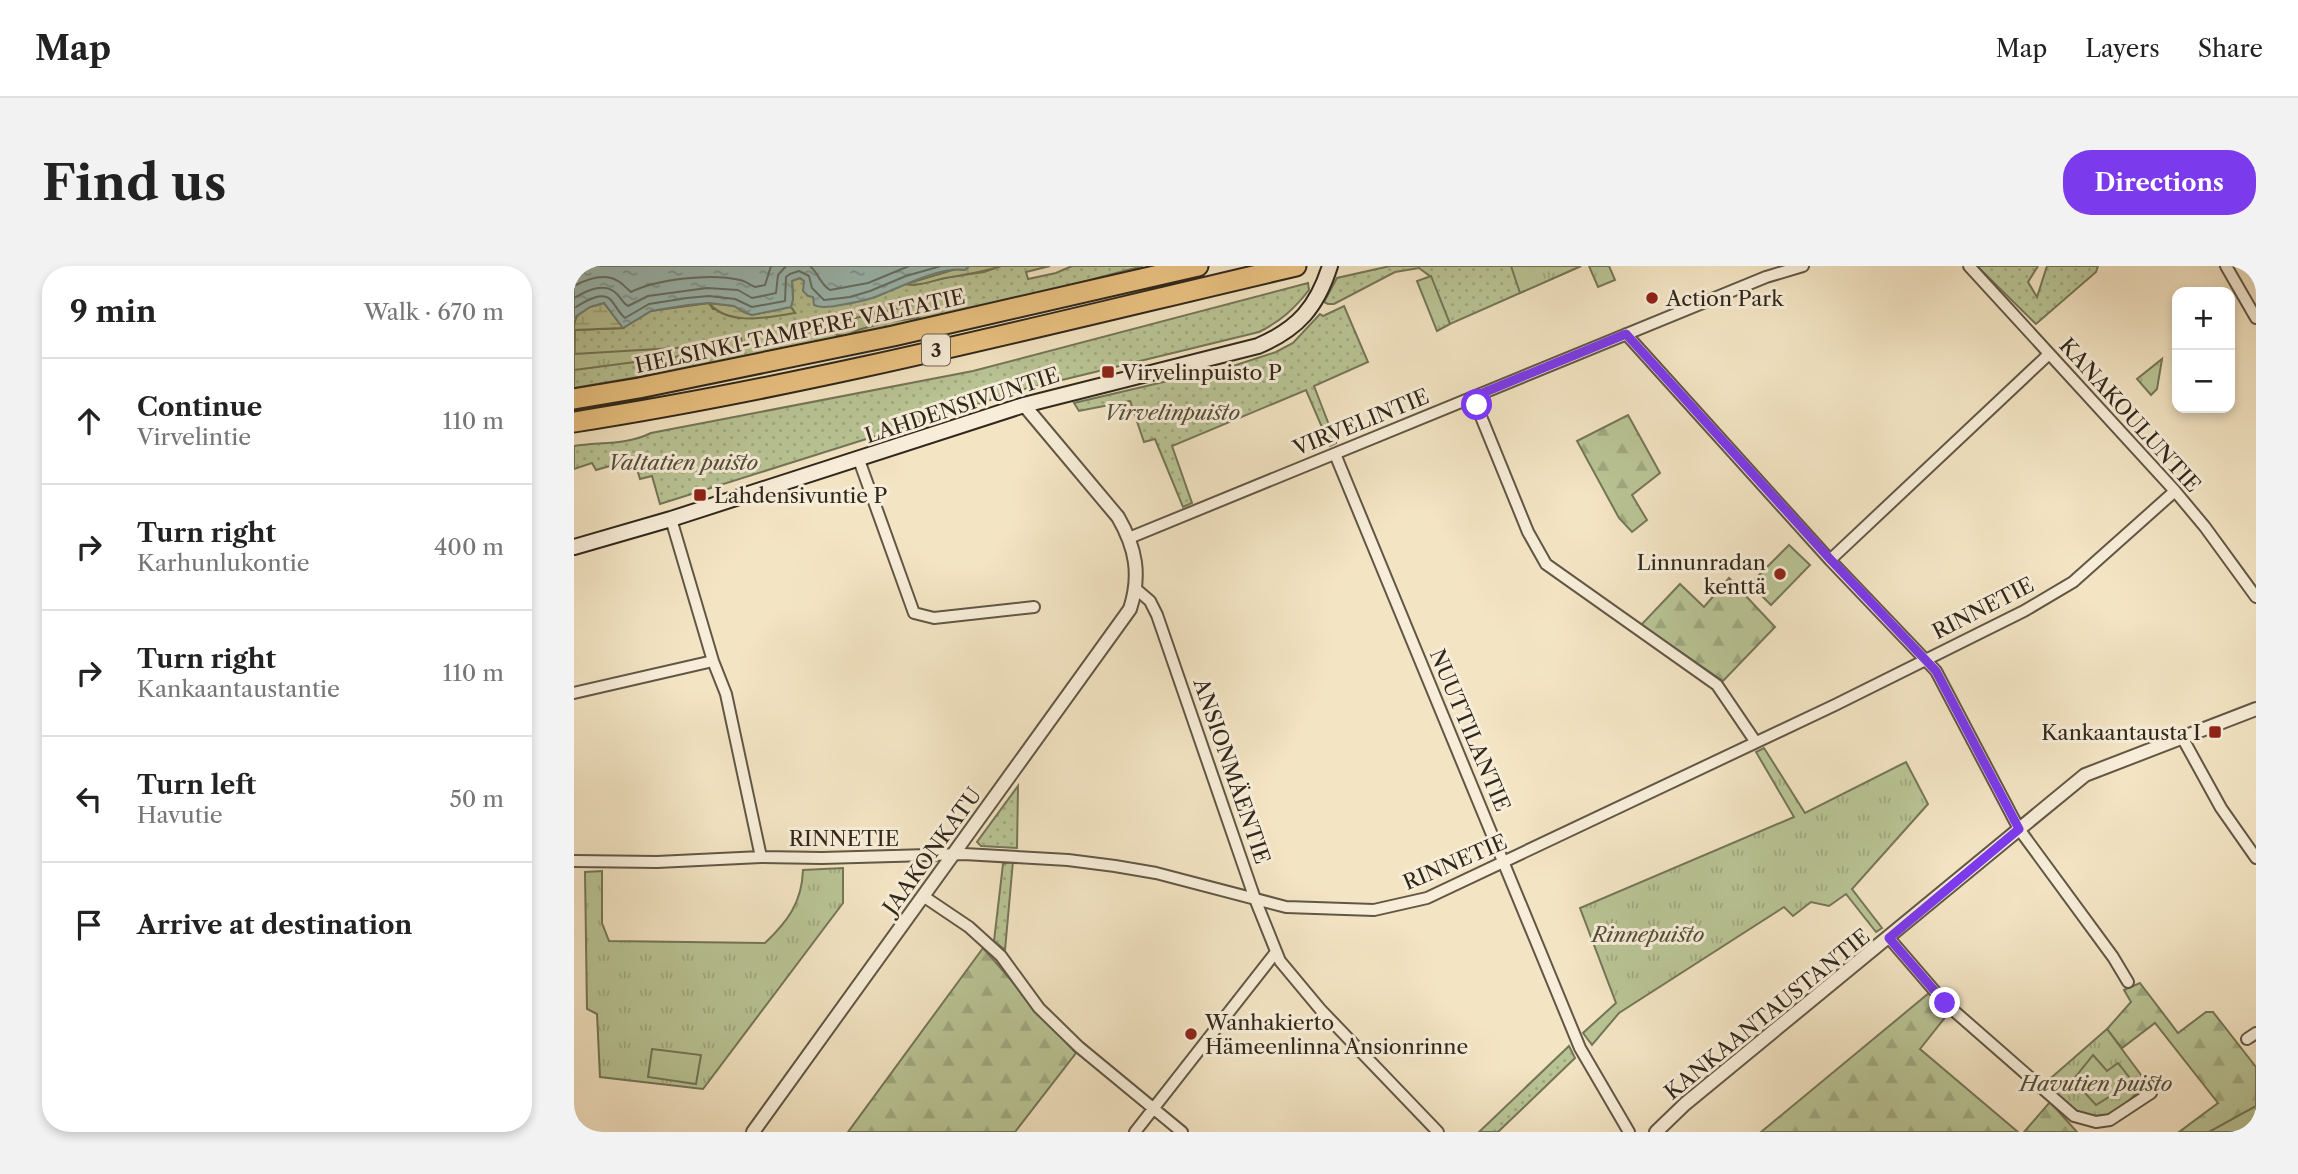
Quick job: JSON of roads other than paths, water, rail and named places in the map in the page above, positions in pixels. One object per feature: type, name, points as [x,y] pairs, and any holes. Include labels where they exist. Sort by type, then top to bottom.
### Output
[{"type":"highway","name":"HELSINKI-TAMPERE VALTATIE","points":[[574,399],[893,336],[1198,266]]},
{"type":"highway","name":"3","points":[[574,422],[676,406],[894,359],[1296,266]]},
{"type":"main road","name":"LAHDENSIVUNTIE","points":[[574,547],[859,460],[1024,405],[1258,346],[1289,330],[1316,302],[1330,266]]},
{"type":"street","name":"VIRVELINTIE","points":[[1129,538],[1766,277],[1803,266]]},
{"type":"street","name":"KANAKOULUNTIE","points":[[1969,266],[2175,491],[2256,597]]},
{"type":"street","points":[[2226,266],[2256,318]]},
{"type":"street","points":[[1626,334],[1830,559],[1936,671],[2019,829],[2128,982]]},
{"type":"street","points":[[1830,559],[2049,354]]},
{"type":"street","points":[[1473,397],[1528,532],[1546,564],[1706,676],[1726,695],[1755,741]]},
{"type":"street","points":[[1024,405],[1118,517],[1129,538],[1136,566],[1136,589]]},
{"type":"street","name":"NUUTTILANTIE","points":[[1335,453],[1580,1048],[1629,1132]]},
{"type":"street","points":[[859,460],[914,613],[934,618],[1034,607]]},
{"type":"street","name":"RINNETIE","points":[[574,861],[657,862],[761,857],[964,854],[1115,866],[1156,873],[1286,907],[1374,910],[1427,898],[1835,705],[2024,611],[2073,582],[2175,491]]},
{"type":"street","points":[[671,519],[713,661],[726,695],[761,857]]},
{"type":"street","name":"JAAKONKATU","points":[[753,1132],[1107,642],[1130,609],[1136,589]]},
{"type":"street","name":"ANSIONMÄENTIE","points":[[1136,589],[1150,601],[1157,615],[1255,899],[1280,961],[1320,1009],[1438,1132]]},
{"type":"street","points":[[574,693],[713,661]]},
{"type":"street","name":"KANKAANTAUSTANTIE","points":[[1656,1132],[1685,1104],[2085,775],[2256,709]]},
{"type":"street","points":[[2183,738],[2221,808],[2256,858]]},
{"type":"street","points":[[923,896],[969,927],[1001,956],[1039,1008],[1079,1047],[1182,1132]]},
{"type":"street","points":[[1889,938],[1945,1003],[2074,1116],[2096,1122],[2110,1120],[2151,1093]]},
{"type":"street","points":[[1135,1132],[1276,952]]},
{"type":"water","points":[[574,266],[969,266],[965,270],[943,271],[867,299],[827,307],[814,305],[813,297],[803,291],[804,281],[800,278],[792,281],[791,307],[752,315],[734,306],[709,303],[688,305],[651,311],[623,328],[604,303],[590,307],[574,318]]},
{"type":"place","name":"Action Park","points":[[1652,298]]},
{"type":"place","name":"Virvelinpuisto P","points":[[1108,372]]},
{"type":"place","name":"Lahdensivuntie P","points":[[700,495]]},
{"type":"place","name":"Linnunradan kenttä","points":[[1780,574]]},
{"type":"place","name":"Kankaantausta I","points":[[2215,732]]},
{"type":"place","name":"Wanhakierto Hämeenlinna Ansionrinne","points":[[1191,1034]]},
{"type":"park label","name":"Virvelinpuisto","points":[[1172,412]]},
{"type":"park label","name":"Valtatien puisto","points":[[683,462]]},
{"type":"park label","name":"Rinnepuisto","points":[[1648,934]]},
{"type":"park label","name":"Havutien puisto","points":[[2096,1083]]}]
